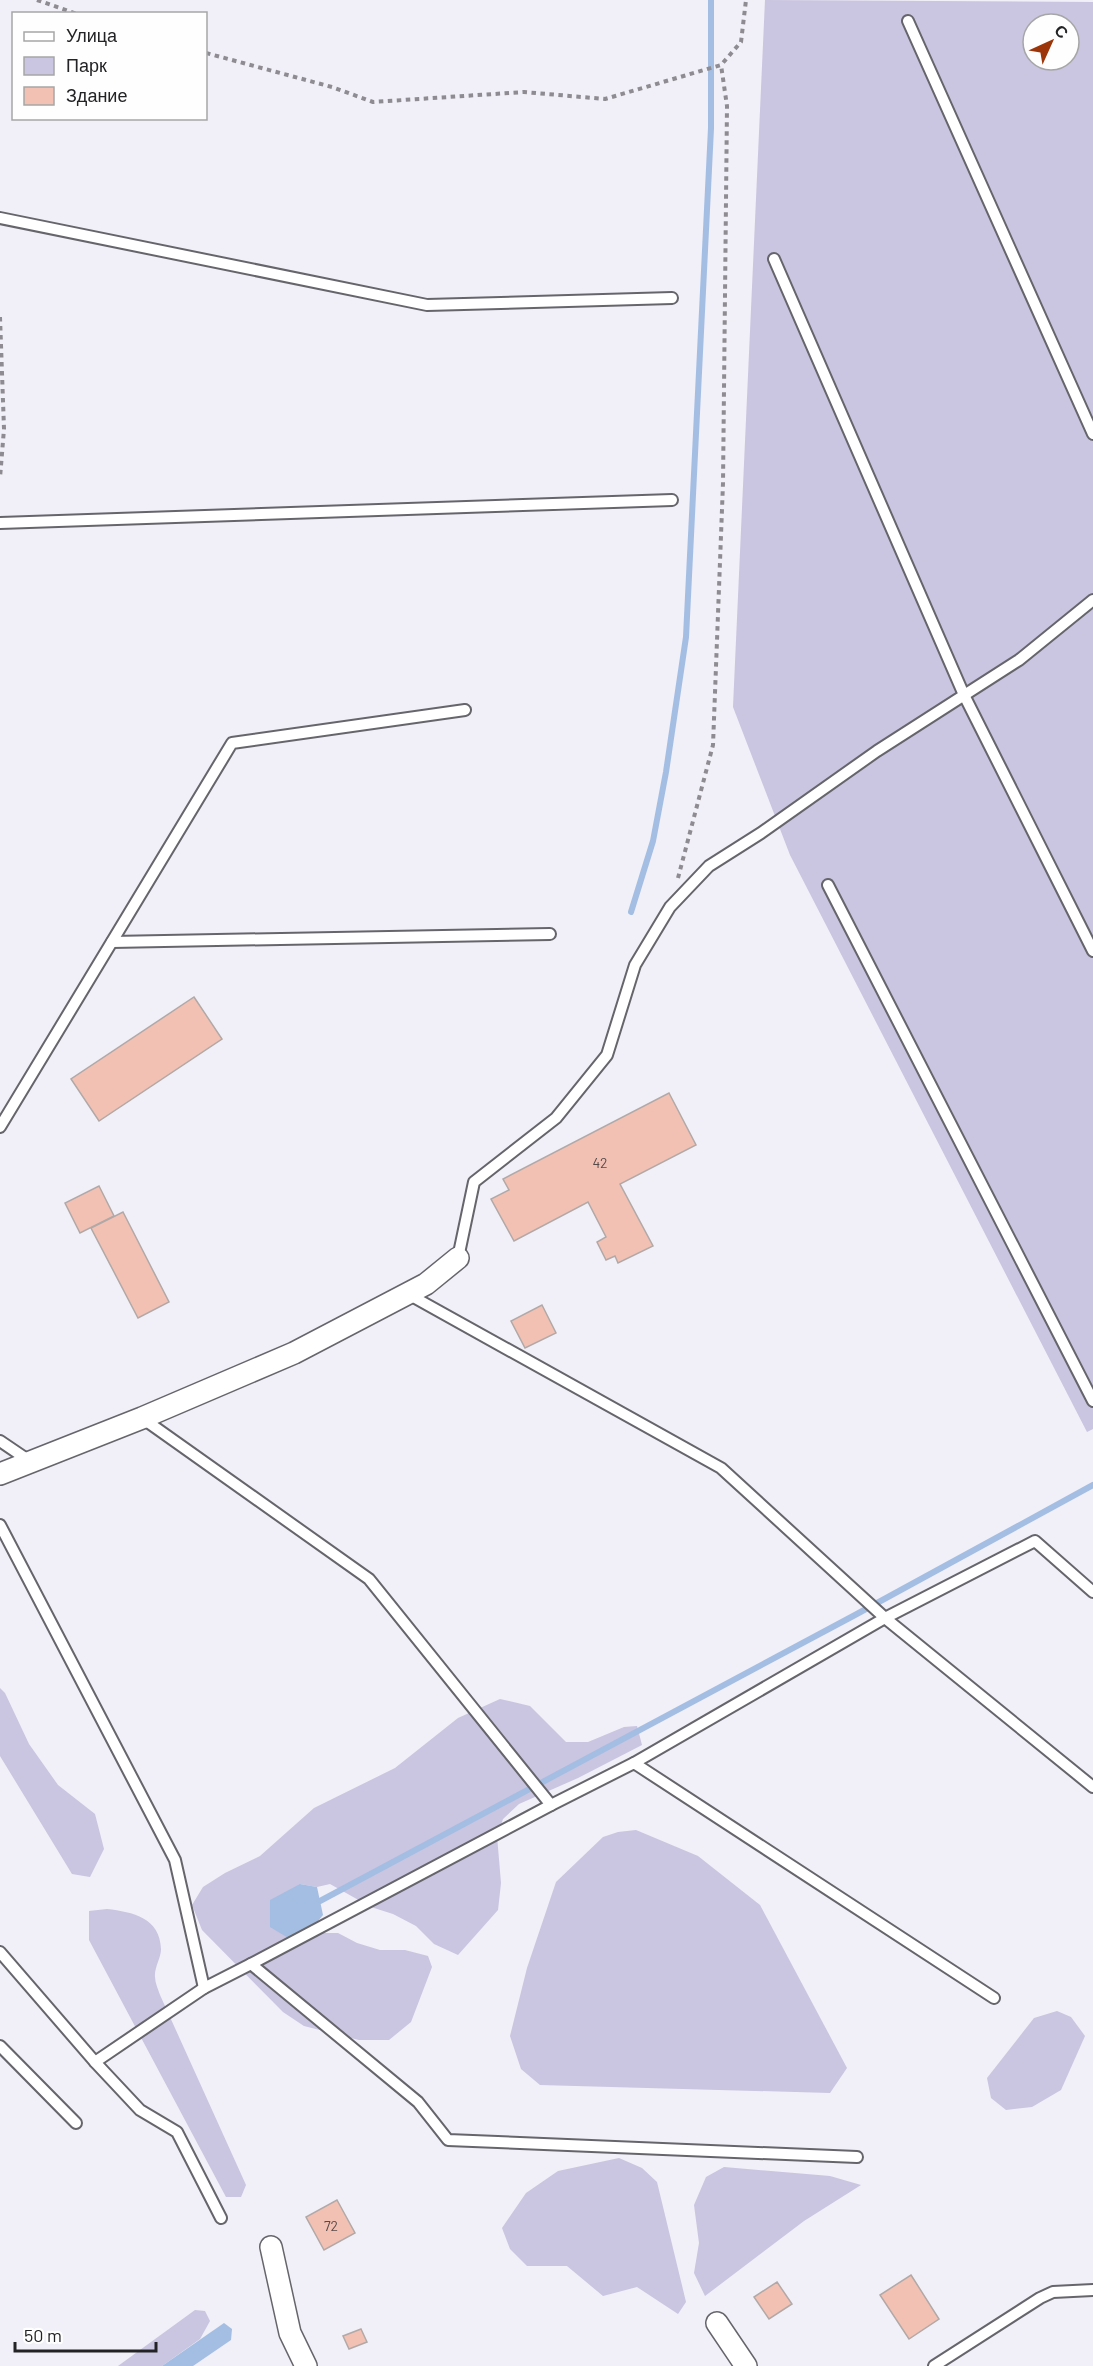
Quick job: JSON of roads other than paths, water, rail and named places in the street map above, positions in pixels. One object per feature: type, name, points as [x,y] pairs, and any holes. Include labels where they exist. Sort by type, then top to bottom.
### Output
[{"type":"street","points":[[0,1474],[142,1418],[294,1353],[426,1284],[458,1258]]},
{"type":"street","points":[[271,2247],[290,2334],[306,2366]]},
{"type":"street","points":[[717,2323],[746,2366]]},
{"type":"lane","points":[[909,21],[1093,434]]},
{"type":"lane","points":[[0,218],[427,305],[672,298]]},
{"type":"lane","points":[[774,259],[964,695],[1093,951]]},
{"type":"lane","points":[[0,523],[672,500]]},
{"type":"lane","points":[[458,1258],[474,1182],[556,1118],[607,1055],[635,965],[670,907],[709,866],[761,833],[877,751],[1019,660],[1093,600]]},
{"type":"lane","points":[[0,1127],[232,743],[465,710]]},
{"type":"lane","points":[[828,885],[1093,1401]]},
{"type":"lane","points":[[112,942],[550,934]]},
{"type":"lane","points":[[407,1294],[721,1468],[885,1618],[1093,1787]]},
{"type":"lane","points":[[142,1418],[369,1579],[551,1805]]},
{"type":"lane","points":[[0,1441],[31,1462]]},
{"type":"lane","points":[[0,1525],[175,1860],[204,1988]]},
{"type":"lane","points":[[95,2062],[204,1988],[634,1763],[885,1618],[1035,1541],[1093,1592]]},
{"type":"lane","points":[[634,1763],[994,1998]]},
{"type":"lane","points":[[0,1952],[95,2062],[140,2110],[177,2132],[221,2218]]},
{"type":"lane","points":[[251,1964],[418,2102],[448,2140],[857,2157]]},
{"type":"lane","points":[[0,2046],[76,2123]]},
{"type":"lane","points":[[934,2366],[1040,2298],[1053,2292],[1093,2290]]},
{"type":"water","points":[[300,1884],[317,1887],[323,1915],[308,1933],[290,1939],[270,1927],[270,1900]]},
{"type":"water","points":[[224,2323],[232,2329],[231,2340],[193,2366],[162,2366]]},
{"type":"waterway","points":[[631,912],[653,841],[666,772],[686,637],[711,128],[711,0]]},
{"type":"waterway","points":[[320,1901],[1093,1485]]}]
